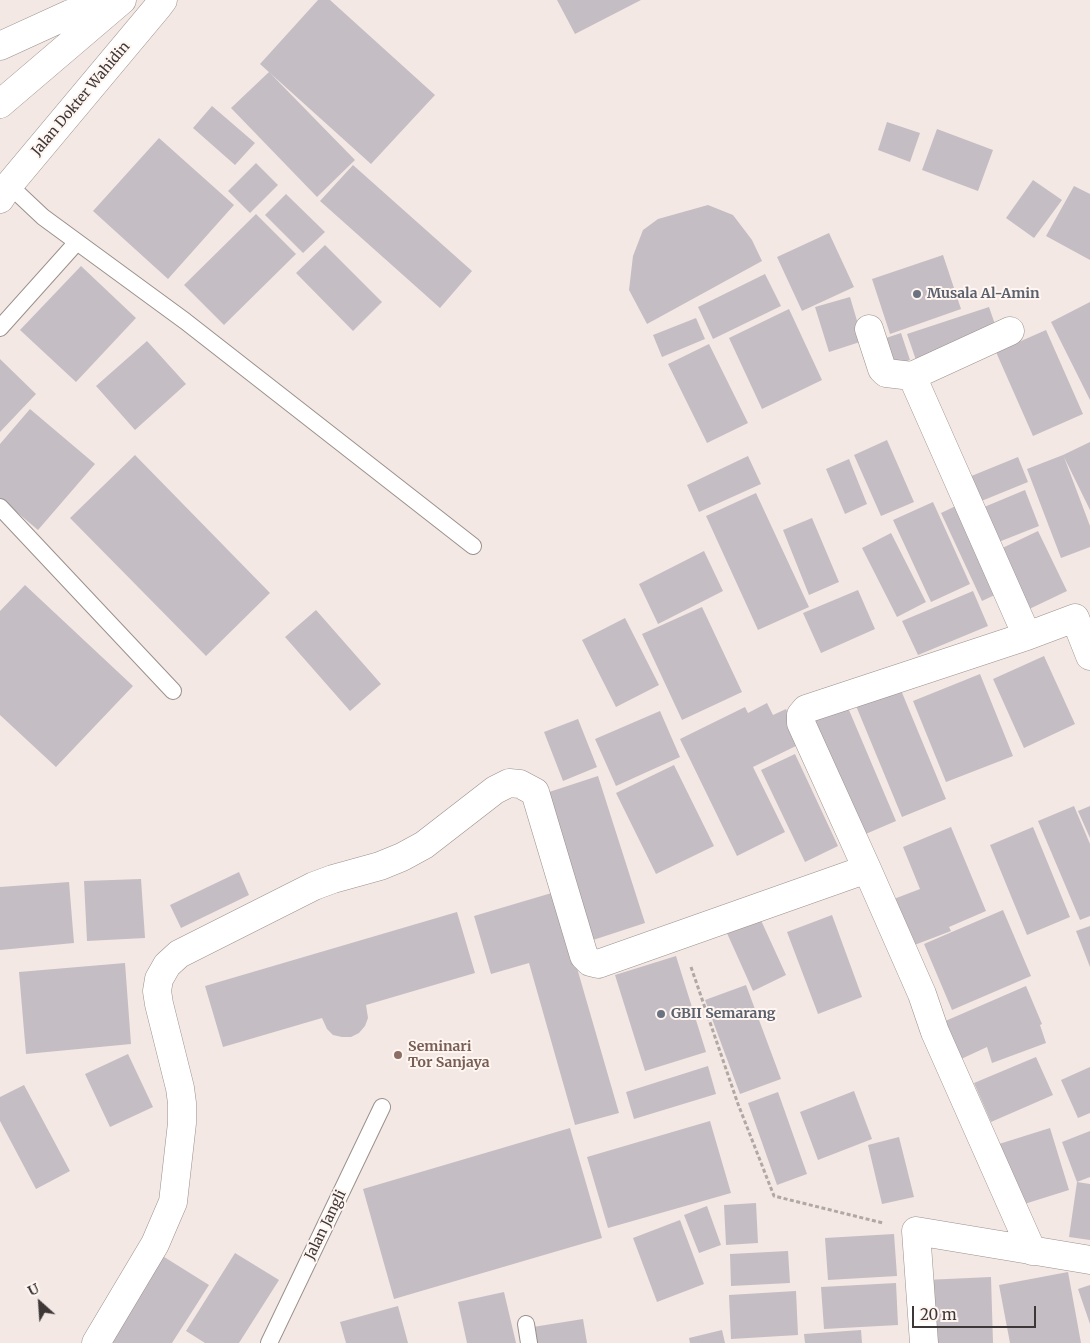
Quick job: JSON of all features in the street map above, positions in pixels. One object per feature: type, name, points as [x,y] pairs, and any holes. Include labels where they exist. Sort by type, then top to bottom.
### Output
[{"type":"main road","points":[[0,46],[70,14],[108,0]]},
{"type":"main road","points":[[0,104],[122,0]]},
{"type":"main road","name":"Jalan Dokter Wahidin","points":[[3,187],[163,0]]},
{"type":"main road","points":[[869,329],[882,368],[886,373],[912,376],[1010,331]]},
{"type":"main road","points":[[912,376],[1027,636]]},
{"type":"main road","points":[[1032,1251],[935,1032],[922,994],[801,723],[802,715],[806,709],[1027,636],[1082,615],[1090,656]]},
{"type":"main road","points":[[96,1343],[155,1244],[172,1202],[182,1123],[182,1102],[158,998],[159,979],[168,965],[179,954],[314,886],[380,866],[402,857],[424,845],[494,790],[509,783],[520,784],[535,792],[584,956],[590,962],[598,964],[867,869]]},
{"type":"main road","points":[[924,1343],[916,1231],[1090,1260]]},
{"type":"lane","points":[[3,187],[186,321],[473,546]]},
{"type":"lane","points":[[0,328],[77,242]]},
{"type":"lane","points":[[0,507],[172,690]]},
{"type":"lane","name":"Jalan Jangli","points":[[269,1343],[382,1107]]},
{"type":"lane","points":[[526,1324],[529,1343]]},
{"type":"path","points":[[680,936],[738,1104],[774,1196],[916,1231]]},
{"type":"building","points":[[318,0],[330,0],[435,95],[371,164],[260,64]]},
{"type":"building","points":[[557,0],[641,0],[575,34]]},
{"type":"building","points":[[269,72],[355,160],[317,197],[231,108]]},
{"type":"building","points":[[212,106],[255,143],[235,165],[193,128]]},
{"type":"building","points":[[887,122],[920,133],[910,162],[878,150]]},
{"type":"building","points":[[937,129],[993,150],[978,191],[922,170]]},
{"type":"building","points":[[159,138],[234,205],[168,279],[93,211]]},
{"type":"building","points":[[256,163],[278,185],[250,213],[228,191]]},
{"type":"building","points":[[353,165],[472,271],[440,308],[320,201]]},
{"type":"building","points":[[1033,180],[1062,200],[1034,238],[1006,218]]},
{"type":"building","points":[[1074,186],[1090,194],[1090,260],[1046,236]]},
{"type":"building","points":[[286,194],[325,232],[303,253],[265,215]]},
{"type":"building","points":[[708,205],[733,215],[752,240],[762,261],[647,324],[629,290],[633,256],[643,230],[658,219]]},
{"type":"building","points":[[256,214],[296,254],[224,325],[184,285]]},
{"type":"building","points":[[829,233],[854,287],[802,311],[777,257]]},
{"type":"building","points":[[325,245],[382,302],[353,331],[296,273]]},
{"type":"building","name":"Musala Al-Amin","points":[[943,255],[961,309],[890,334],[872,279]]},
{"type":"building","points":[[81,266],[136,318],[76,382],[20,330]]},
{"type":"building","points":[[765,274],[781,306],[713,339],[698,307]]},
{"type":"building","points":[[850,297],[863,341],[829,352],[815,307]]},
{"type":"building","points":[[1090,302],[1090,400],[1051,322]]},
{"type":"building","points":[[989,307],[998,333],[916,360],[907,334]]},
{"type":"building","points":[[789,309],[822,380],[762,409],[729,338]]},
{"type":"building","points":[[696,318],[705,339],[662,357],[653,335]]},
{"type":"building","points":[[1046,330],[1083,414],[1033,436],[996,352]]},
{"type":"building","points":[[901,333],[910,360],[889,367],[880,340]]},
{"type":"building","points":[[147,341],[186,384],[135,430],[96,386]]},
{"type":"building","points":[[709,344],[748,423],[707,443],[668,364]]},
{"type":"building","points":[[0,359],[36,394],[0,432]]},
{"type":"building","points":[[30,409],[95,464],[38,530],[0,498],[0,444]]},
{"type":"building","points":[[887,440],[914,502],[881,516],[854,455]]},
{"type":"building","points":[[1090,442],[1090,510],[1064,457],[1090,526],[1090,547],[1061,558],[1027,469]]},
{"type":"building","points":[[135,455],[270,593],[206,656],[70,518]]},
{"type":"building","points":[[748,456],[761,484],[699,512],[687,485]]},
{"type":"building","points":[[1018,457],[1028,482],[979,502],[969,477]]},
{"type":"building","points":[[849,459],[867,504],[845,514],[826,469]]},
{"type":"building","points":[[1025,490],[1039,526],[991,545],[977,510]]},
{"type":"building","points":[[756,493],[809,607],[758,630],[706,516]]},
{"type":"building","points":[[933,502],[970,584],[931,602],[893,520]]},
{"type":"building","points":[[962,503],[1003,591],[982,601],[941,513]]},
{"type":"building","points":[[812,518],[839,582],[809,595],[783,530]]},
{"type":"building","points":[[1038,531],[1067,591],[1021,613],[992,553]]},
{"type":"building","points":[[891,533],[926,602],[897,617],[862,548]]},
{"type":"building","points":[[704,551],[723,591],[658,624],[639,584]]},
{"type":"building","points":[[25,585],[133,686],[56,767],[0,715],[0,611]]},
{"type":"building","points":[[858,590],[875,629],[821,653],[803,613]]},
{"type":"building","points":[[973,591],[988,626],[918,655],[902,621]]},
{"type":"building","points":[[702,607],[742,692],[682,720],[642,634]]},
{"type":"building","points":[[316,610],[381,684],[350,711],[285,637]]},
{"type":"building","points":[[625,618],[659,685],[616,707],[582,640]]},
{"type":"building","points":[[1044,656],[1075,724],[1024,748],[993,679]]},
{"type":"building","points":[[980,674],[1013,756],[946,782],[913,701]]},
{"type":"building","points":[[898,683],[946,799],[902,817],[854,701]]},
{"type":"building","points":[[767,703],[773,715],[786,709],[802,743],[753,767],[785,832],[737,856],[680,739],[745,707],[748,713]]},
{"type":"building","points":[[846,703],[896,821],[861,836],[811,718]]},
{"type":"building","points":[[660,711],[680,757],[616,786],[595,739]]},
{"type":"building","points":[[578,719],[597,767],[563,781],[544,732]]},
{"type":"building","points":[[795,754],[838,846],[805,862],[761,770]]},
{"type":"building","points":[[674,765],[714,846],[656,874],[616,793]]},
{"type":"building","points":[[598,776],[645,923],[590,941],[543,794]]},
{"type":"building","points":[[1074,806],[1090,844],[1090,916],[1080,920],[1038,821]]},
{"type":"building","points":[[1090,806],[1090,838],[1078,811]]},
{"type":"building","points":[[951,827],[986,911],[949,927],[951,931],[904,949],[886,902],[920,889],[903,847]]},
{"type":"building","points":[[1033,827],[1070,917],[1027,935],[990,845]]},
{"type":"building","points":[[239,872],[249,895],[181,928],[170,905]]},
{"type":"building","points":[[141,879],[145,938],[87,941],[84,881]]},
{"type":"building","points":[[69,882],[74,943],[0,950],[0,887]]},
{"type":"building","points":[[555,892],[619,1113],[575,1125],[529,963],[491,974],[474,916]]},
{"type":"building","points":[[1003,910],[1031,976],[952,1010],[924,944]]},
{"type":"building","points":[[457,912],[475,973],[366,1005],[368,1018],[365,1026],[359,1033],[351,1037],[333,1035],[327,1029],[322,1018],[223,1047],[205,986]]},
{"type":"building","points":[[832,915],[862,997],[818,1014],[787,932]]},
{"type":"building","points":[[759,916],[786,975],[753,991],[726,931]]},
{"type":"building","points":[[1090,926],[1090,967],[1076,931]]},
{"type":"building","name":"GBII Semarang","points":[[676,956],[706,1052],[645,1071],[615,975]]},
{"type":"building","points":[[125,963],[131,1044],[26,1054],[19,972]]},
{"type":"building","points":[[746,985],[781,1079],[740,1094],[705,1000]]},
{"type":"building","points":[[1026,986],[1042,1024],[1040,1025],[1046,1043],[992,1063],[987,1047],[959,1060],[943,1022]]},
{"type":"building","points":[[128,1054],[153,1107],[110,1127],[85,1074]]},
{"type":"building","points":[[1036,1057],[1053,1095],[991,1122],[974,1083]]},
{"type":"building","points":[[708,1066],[716,1094],[634,1119],[626,1092]]},
{"type":"building","points":[[1090,1067],[1090,1113],[1078,1118],[1061,1080]]},
{"type":"building","points":[[24,1085],[70,1171],[36,1189],[0,1121],[0,1097]]},
{"type":"building","points":[[854,1091],[872,1139],[818,1160],[800,1112]]},
{"type":"building","points":[[778,1092],[807,1174],[777,1185],[748,1103]]},
{"type":"building","points":[[710,1121],[731,1193],[608,1228],[587,1157]]},
{"type":"building","points":[[570,1128],[602,1238],[394,1299],[363,1189]]},
{"type":"building","points":[[1050,1128],[1069,1190],[1018,1206],[999,1144]]},
{"type":"building","points":[[1090,1131],[1090,1177],[1077,1182],[1062,1142]]},
{"type":"building","points":[[899,1137],[914,1197],[882,1204],[868,1145]]},
{"type":"building","points":[[1077,1182],[1090,1184],[1090,1240],[1069,1237]]},
{"type":"building","points":[[756,1203],[758,1243],[726,1245],[724,1205]]},
{"type":"building","points":[[707,1206],[721,1245],[699,1253],[684,1215]]},
{"type":"building","points":[[680,1220],[704,1284],[657,1302],[633,1238]]},
{"type":"building","points":[[894,1234],[897,1276],[828,1280],[825,1238]]},
{"type":"building","points":[[788,1251],[790,1283],[731,1286],[730,1254]]},
{"type":"building","points":[[235,1253],[279,1280],[239,1343],[205,1343],[186,1331]]},
{"type":"building","points":[[161,1255],[209,1285],[172,1343],[106,1343]]},
{"type":"building","points":[[1068,1272],[1081,1343],[1010,1343],[999,1285]]},
{"type":"building","points":[[991,1277],[993,1343],[927,1343],[925,1280]]},
{"type":"building","points":[[896,1283],[898,1325],[824,1329],[821,1287]]},
{"type":"building","points":[[1090,1285],[1090,1324],[1078,1289]]},
{"type":"building","points":[[796,1291],[798,1335],[731,1339],[729,1295]]},
{"type":"building","points":[[504,1292],[516,1343],[467,1343],[458,1302]]},
{"type":"building","points":[[398,1306],[408,1343],[346,1343],[340,1322]]},
{"type":"building","points":[[583,1319],[587,1343],[536,1343],[533,1327]]},
{"type":"building","points":[[722,1330],[725,1343],[690,1343],[689,1338]]},
{"type":"building","points":[[861,1330],[862,1343],[805,1343],[804,1334]]},
{"type":"place","name":"Musala Al-Amin","points":[[917,294]]},
{"type":"place","name":"GBII Semarang","points":[[661,1014]]},
{"type":"place","name":"Seminari Tor Sanjaya","points":[[398,1055]]}]
